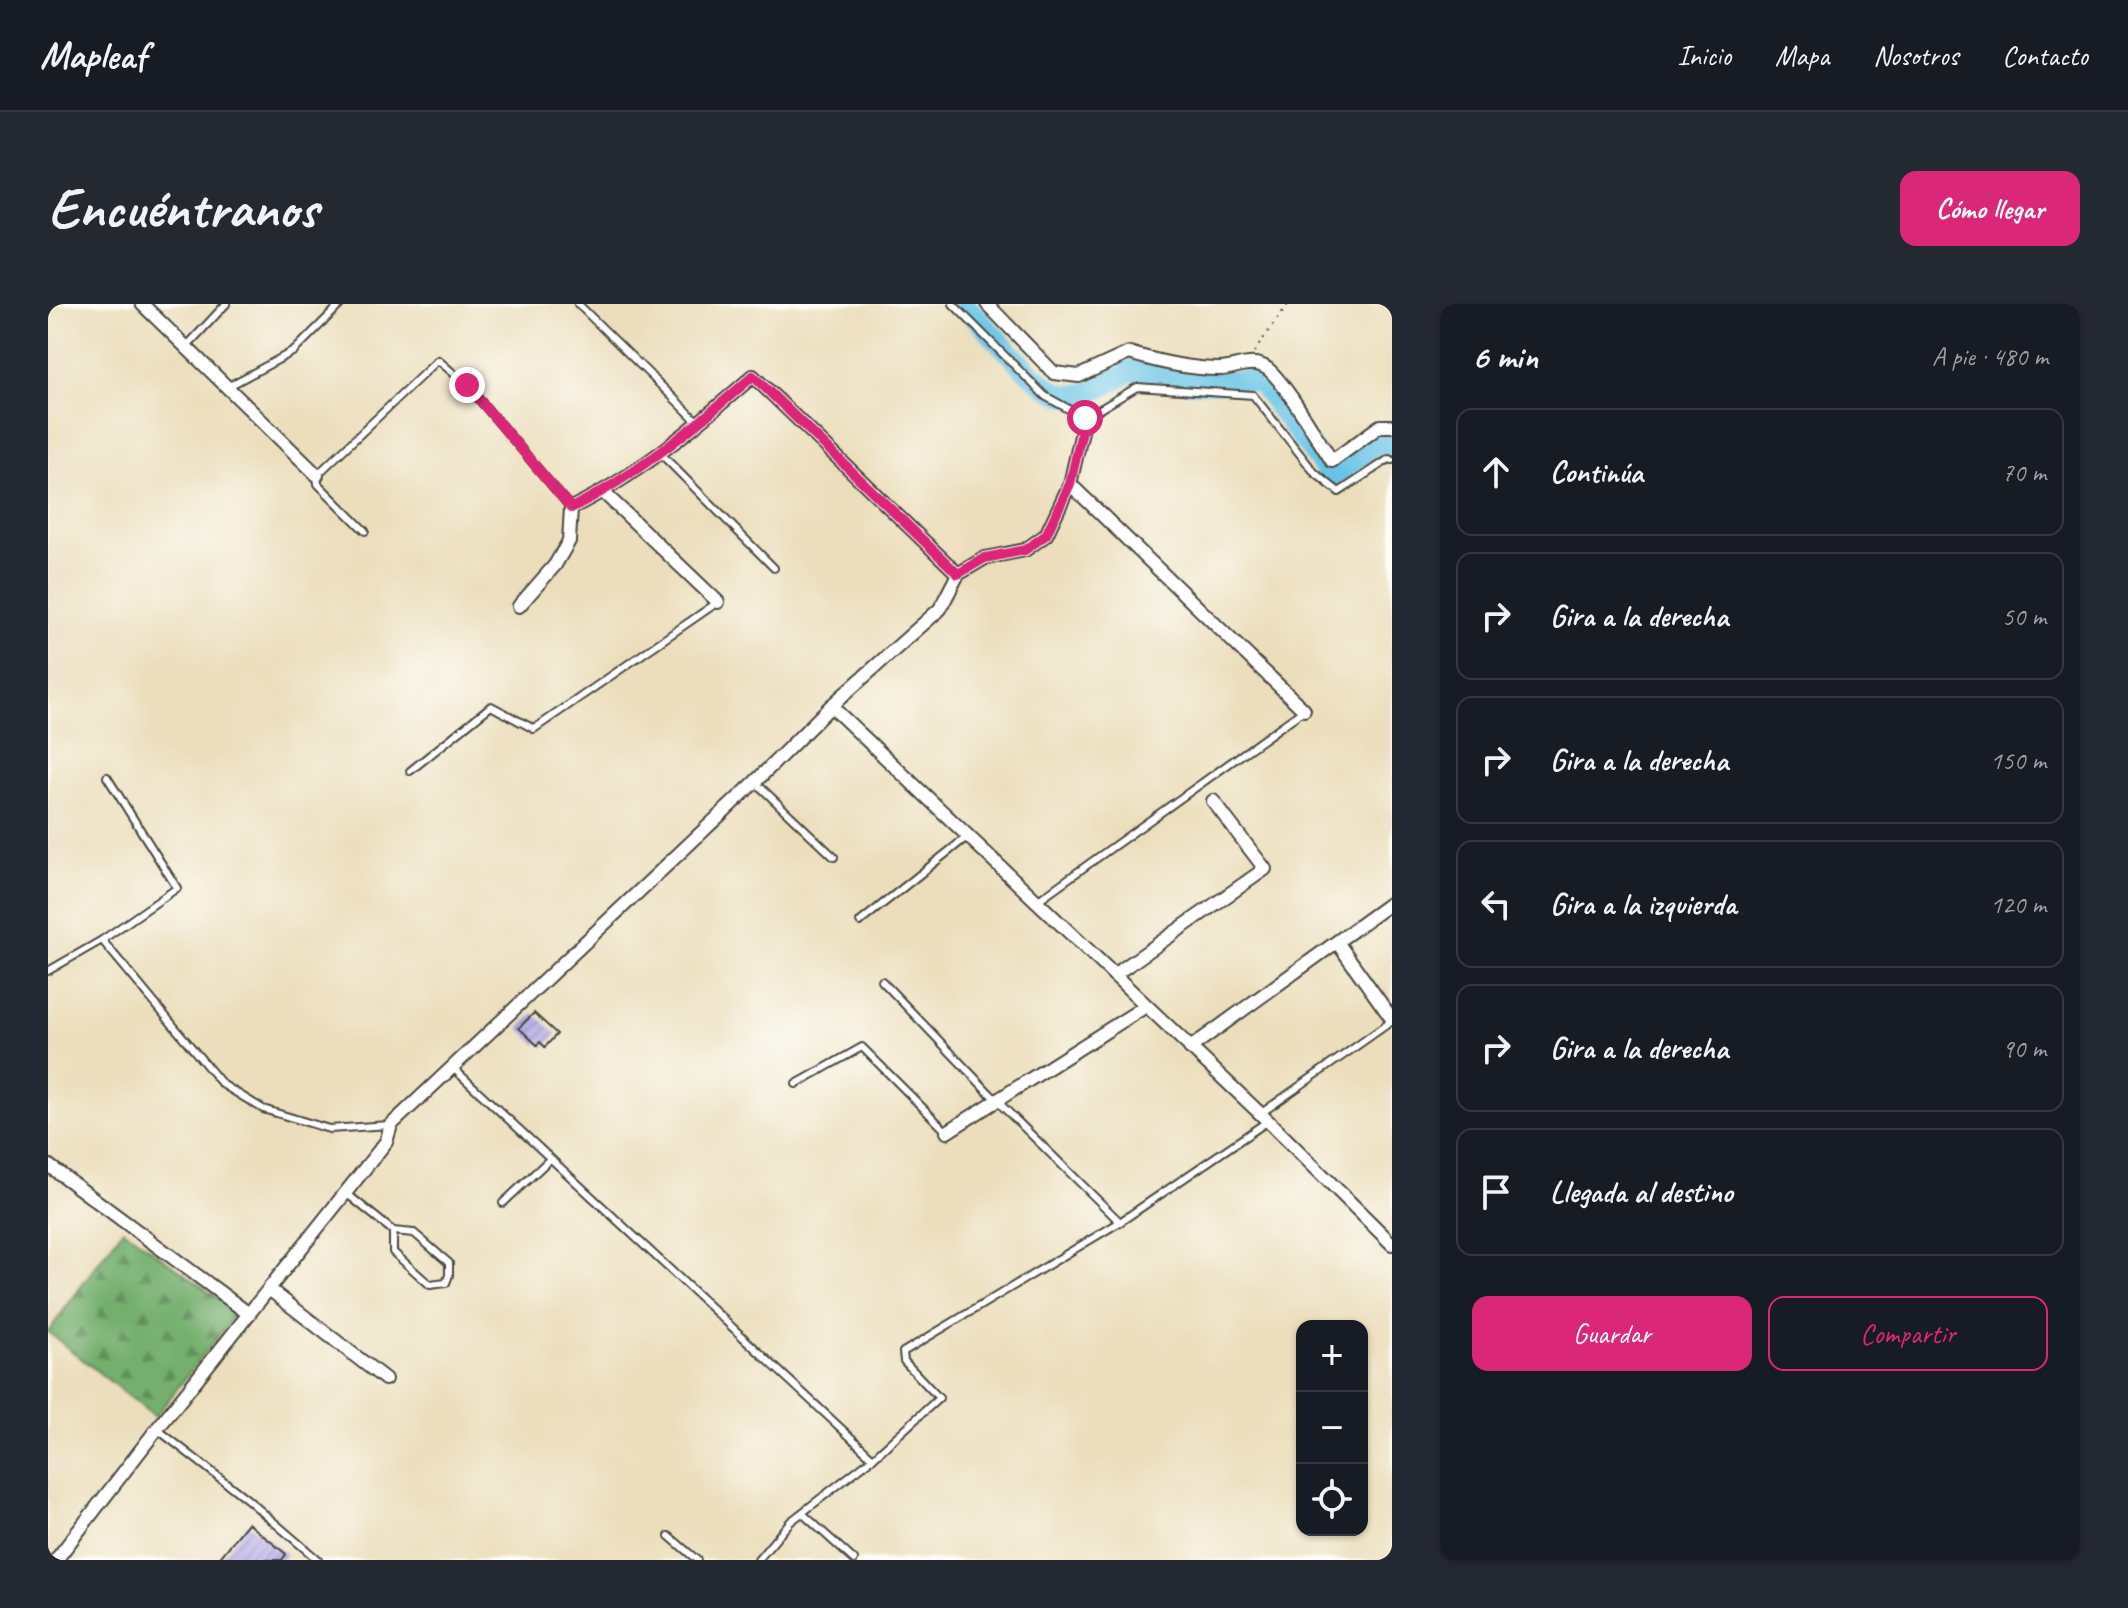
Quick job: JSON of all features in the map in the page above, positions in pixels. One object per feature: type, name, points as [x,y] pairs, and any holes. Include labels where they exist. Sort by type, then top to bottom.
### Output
[{"type":"street","points":[[142,304],[317,475]]},
{"type":"street","points":[[987,304],[1054,373],[1079,376],[1129,353],[1173,366],[1224,369],[1247,363],[1267,368],[1332,461],[1380,426],[1392,426]]},
{"type":"street","points":[[519,606],[555,565],[569,541],[571,508],[603,492],[699,423],[753,376],[958,574]]},
{"type":"street","points":[[56,1560],[386,1142],[391,1125],[755,782],[831,706],[940,609],[958,574],[985,558],[1025,550],[1046,535],[1070,484],[1085,418]]},
{"type":"street","points":[[1070,484],[1304,710]]},
{"type":"street","points":[[603,492],[718,602]]},
{"type":"street","points":[[831,706],[1392,1244]]},
{"type":"street","points":[[1114,975],[1265,869],[1213,801]]},
{"type":"street","points":[[1190,1048],[1392,902]]},
{"type":"street","points":[[1337,942],[1392,1020]]},
{"type":"street","points":[[947,1132],[1146,1006]]},
{"type":"street","points":[[48,1165],[249,1314]]},
{"type":"street","points":[[269,1289],[385,1379]]},
{"type":"lane","points":[[186,347],[226,304]]},
{"type":"lane","points":[[227,387],[294,351],[341,304]]},
{"type":"lane","points":[[578,304],[699,423]]},
{"type":"lane","points":[[953,304],[1045,396],[1085,418],[1137,387],[1253,395],[1315,473],[1339,492],[1389,459],[1392,460]]},
{"type":"lane","points":[[365,531],[318,484],[317,475],[438,360],[467,385],[571,508]]},
{"type":"lane","points":[[659,452],[774,568]]},
{"type":"lane","points":[[410,771],[491,706],[534,729],[718,602]]},
{"type":"lane","points":[[1036,901],[1304,710]]},
{"type":"lane","points":[[48,971],[102,940],[177,888],[107,777]]},
{"type":"lane","points":[[755,782],[834,857]]},
{"type":"lane","points":[[860,922],[968,836]]},
{"type":"lane","points":[[102,940],[222,1084],[263,1109],[329,1129],[391,1125]]},
{"type":"lane","points":[[882,981],[997,1101],[1120,1222]]},
{"type":"lane","points":[[758,1560],[790,1522],[873,1458],[939,1398],[904,1361],[903,1352],[1120,1222],[1392,1020]]},
{"type":"lane","points":[[796,1084],[862,1047],[947,1132]]},
{"type":"lane","points":[[452,1067],[873,1458]]},
{"type":"lane","points":[[503,1203],[550,1159]]},
{"type":"lane","points":[[346,1193],[393,1231],[414,1233],[449,1263],[446,1283],[430,1285],[403,1262],[393,1252],[393,1231]]},
{"type":"lane","points":[[157,1429],[247,1499],[318,1560]]},
{"type":"lane","points":[[802,1513],[854,1560]]},
{"type":"lane","points":[[669,1536],[697,1560]]},
{"type":"path","points":[[1247,363],[1288,304]]},
{"type":"green space","points":[[123,1229],[237,1312],[155,1417],[48,1332]]},
{"type":"building","points":[[534,1013],[557,1034],[545,1047],[540,1042],[537,1045],[519,1028]]},
{"type":"building","points":[[248,1523],[286,1554],[282,1560],[218,1560]]},
{"type":"waterway","points":[[964,304],[1024,367],[1061,394],[1088,392],[1131,370],[1193,382],[1259,381],[1332,477],[1377,445],[1392,445]]},
{"type":"route","points":[[467,385],[571,508],[603,492],[699,423],[753,376],[958,574],[985,558],[1025,550],[1046,535],[1070,484],[1085,418]]}]
